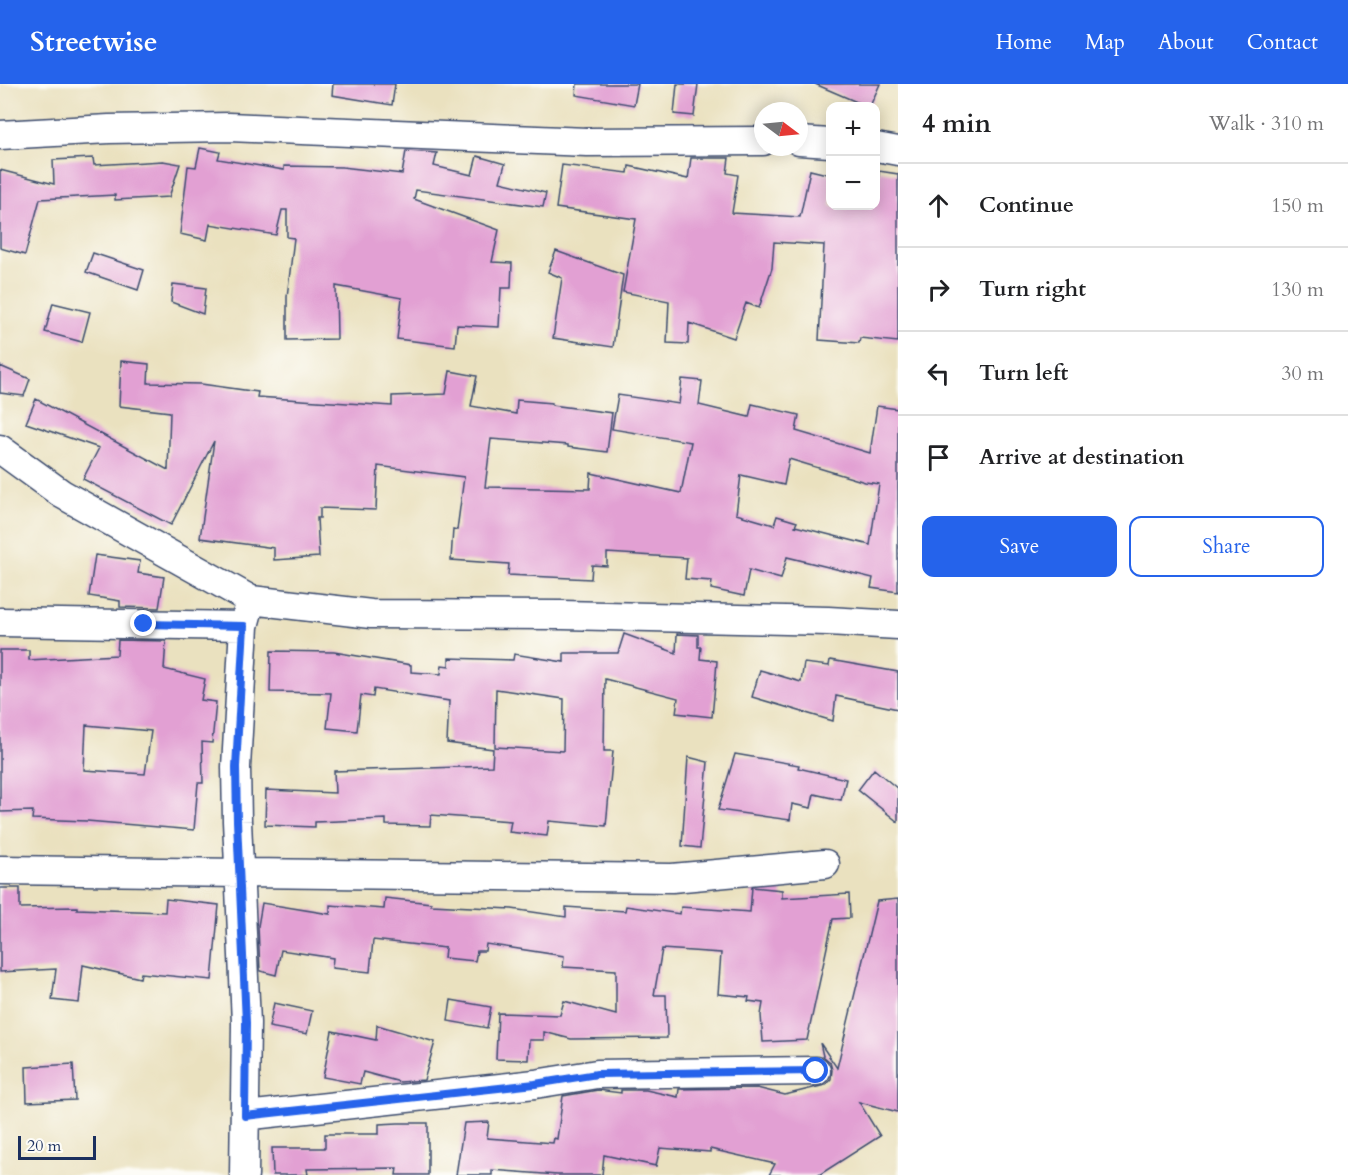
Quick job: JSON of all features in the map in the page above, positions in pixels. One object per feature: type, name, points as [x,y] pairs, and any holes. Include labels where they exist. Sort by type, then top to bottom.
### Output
[{"type":"street","points":[[0,135],[109,129],[229,127],[587,142],[754,141]]},
{"type":"street","points":[[808,142],[826,143]]},
{"type":"street","points":[[880,148],[898,151]]},
{"type":"street","points":[[0,449],[62,494],[248,613]]},
{"type":"street","points":[[244,1175],[246,1023],[238,873],[236,767],[248,613]]},
{"type":"street","points":[[0,622],[248,613],[562,615],[828,621],[898,625]]},
{"type":"street","points":[[0,870],[672,878],[825,864]]},
{"type":"street","points":[[245,1116],[535,1084],[597,1074],[816,1071]]},
{"type":"building","points":[[333,84],[395,84],[392,105],[332,95]]},
{"type":"building","points":[[577,84],[638,84],[634,105],[576,95]]},
{"type":"building","points":[[677,84],[698,84],[694,116],[674,114]]},
{"type":"building","points":[[815,84],[880,84],[872,102],[857,102]]},
{"type":"building","points":[[200,148],[220,152],[218,159],[284,170],[284,166],[342,167],[402,174],[406,151],[437,153],[434,166],[472,175],[477,156],[505,164],[500,182],[546,193],[543,207],[416,190],[414,199],[499,230],[492,262],[512,263],[511,288],[501,288],[499,327],[457,325],[455,346],[397,339],[402,298],[336,286],[337,339],[287,340],[287,297],[294,238],[287,237],[287,210],[282,210],[276,235],[210,224],[207,240],[180,234],[188,166],[196,167]]},
{"type":"building","points":[[93,158],[94,165],[163,161],[180,164],[169,197],[115,200],[115,195],[40,199],[25,255],[0,248],[0,170],[54,184],[53,160]]},
{"type":"building","points":[[691,158],[729,158],[727,173],[738,175],[732,213],[800,217],[810,170],[826,174],[826,210],[880,210],[880,171],[898,174],[898,342],[860,338],[859,343],[819,340],[824,245],[774,242],[772,268],[759,308],[746,303],[734,338],[689,323],[688,344],[667,343],[669,301],[623,292],[636,219],[556,208],[562,165],[628,173],[629,166],[688,179]]},
{"type":"building","points":[[556,251],[623,275],[613,347],[553,338],[562,278],[548,272]]},
{"type":"building","points":[[93,253],[144,270],[138,290],[86,272]]},
{"type":"building","points":[[173,284],[206,288],[203,314],[171,302]]},
{"type":"building","points":[[53,303],[90,312],[82,342],[45,332]]},
{"type":"building","points":[[121,361],[149,364],[148,383],[201,384],[258,392],[257,397],[392,406],[392,396],[446,394],[450,371],[477,376],[471,406],[516,414],[517,400],[612,413],[607,452],[568,447],[568,445],[491,439],[485,487],[590,489],[591,473],[681,493],[691,442],[612,429],[618,395],[679,404],[682,379],[702,381],[699,405],[749,417],[752,404],[799,415],[796,431],[870,453],[877,406],[898,409],[898,592],[871,588],[873,578],[787,557],[781,579],[749,570],[744,596],[711,589],[712,581],[685,579],[687,558],[607,553],[607,566],[592,565],[591,579],[508,575],[509,564],[451,560],[453,529],[457,530],[464,477],[378,466],[376,510],[320,508],[320,518],[317,518],[319,557],[274,560],[274,548],[200,538],[214,441],[171,525],[83,479],[99,448],[26,423],[36,399],[168,470],[170,412],[119,406]],"holes":[[[789,459],[865,482],[879,484],[870,545],[795,526],[797,522],[777,516],[774,525],[736,514],[741,475],[784,485]]]},
{"type":"building","points":[[0,366],[30,379],[24,396],[0,393]]},
{"type":"building","points":[[95,555],[140,561],[138,573],[164,577],[159,608],[120,607],[120,601],[89,596]]},
{"type":"building","points":[[624,634],[676,653],[677,634],[698,635],[698,647],[701,647],[700,659],[717,661],[712,717],[676,713],[678,698],[605,679],[604,751],[613,751],[606,826],[549,821],[547,836],[509,832],[511,821],[431,815],[430,826],[386,825],[386,819],[315,822],[315,827],[265,825],[266,790],[335,793],[334,771],[492,766],[493,749],[447,743],[449,701],[374,689],[373,697],[361,695],[357,731],[327,728],[331,693],[270,692],[271,651],[334,652],[411,665],[411,672],[441,674],[442,665],[449,666],[449,658],[513,660],[514,654],[564,662],[564,653],[618,653]],"holes":[[[496,689],[564,699],[563,751],[495,747]]]},
{"type":"building","points":[[118,640],[166,641],[164,669],[205,679],[201,700],[216,702],[212,743],[202,742],[203,783],[198,783],[194,830],[32,819],[33,811],[0,812],[0,650],[29,650],[29,660],[117,655]],"holes":[[[86,725],[151,731],[145,774],[84,770]]]},
{"type":"building","points":[[830,660],[898,672],[898,709],[836,696],[833,721],[752,697],[760,670],[801,682],[804,663],[829,666]]},
{"type":"building","points":[[735,754],[799,765],[798,768],[846,779],[841,800],[814,794],[811,808],[792,804],[790,820],[718,810]]},
{"type":"building","points":[[688,757],[708,762],[700,848],[682,846]]},
{"type":"building","points":[[874,769],[898,789],[898,822],[858,790]]},
{"type":"building","points":[[752,887],[782,890],[782,898],[849,894],[850,918],[833,919],[807,1040],[763,1042],[761,1015],[763,1003],[748,1001],[749,997],[718,994],[721,953],[662,949],[654,995],[666,995],[667,1038],[571,1039],[544,1032],[544,1040],[529,1040],[528,1060],[496,1059],[498,1013],[560,1015],[564,1001],[616,1015],[616,970],[563,967],[564,956],[486,944],[485,951],[477,951],[475,961],[444,958],[445,948],[373,940],[370,972],[332,968],[333,958],[281,950],[276,975],[260,971],[258,926],[262,903],[330,914],[330,905],[384,909],[385,898],[431,903],[431,905],[512,909],[566,917],[566,907],[625,911],[626,906],[680,914],[681,907],[750,912]]},
{"type":"building","points":[[0,888],[20,888],[20,908],[77,907],[77,909],[165,912],[166,899],[219,905],[212,980],[141,973],[140,978],[83,965],[79,1003],[52,1000],[56,969],[0,972]]},
{"type":"building","points":[[898,899],[898,1112],[859,1102],[880,1136],[819,1175],[769,1175],[775,1164],[710,1149],[710,1152],[660,1148],[656,1166],[604,1155],[602,1175],[557,1175],[492,1170],[492,1175],[456,1175],[464,1123],[489,1122],[487,1138],[553,1143],[554,1138],[557,1139],[563,1096],[598,1090],[621,1093],[621,1090],[646,1090],[678,1097],[679,1089],[757,1088],[785,1095],[825,1085],[831,1079],[832,1070],[830,1062],[823,1056],[820,1043],[837,1068],[877,901]]},
{"type":"building","points":[[451,1000],[491,1007],[487,1028],[448,1021]]},
{"type":"building","points":[[274,1003],[312,1011],[307,1034],[269,1027]]},
{"type":"building","points":[[377,1025],[435,1042],[424,1080],[400,1082],[363,1072],[360,1084],[323,1077],[332,1031],[376,1040]]},
{"type":"building","points":[[73,1064],[75,1100],[27,1102],[26,1067]]},
{"type":"building","points":[[428,1123],[428,1175],[396,1175],[397,1168],[307,1169],[308,1175],[273,1175],[272,1148],[325,1148],[325,1134],[379,1134],[379,1124]]},
{"type":"route","points":[[144,624],[244,626],[236,767],[238,873],[246,1023],[245,1116],[535,1084],[597,1074],[816,1071]]}]
